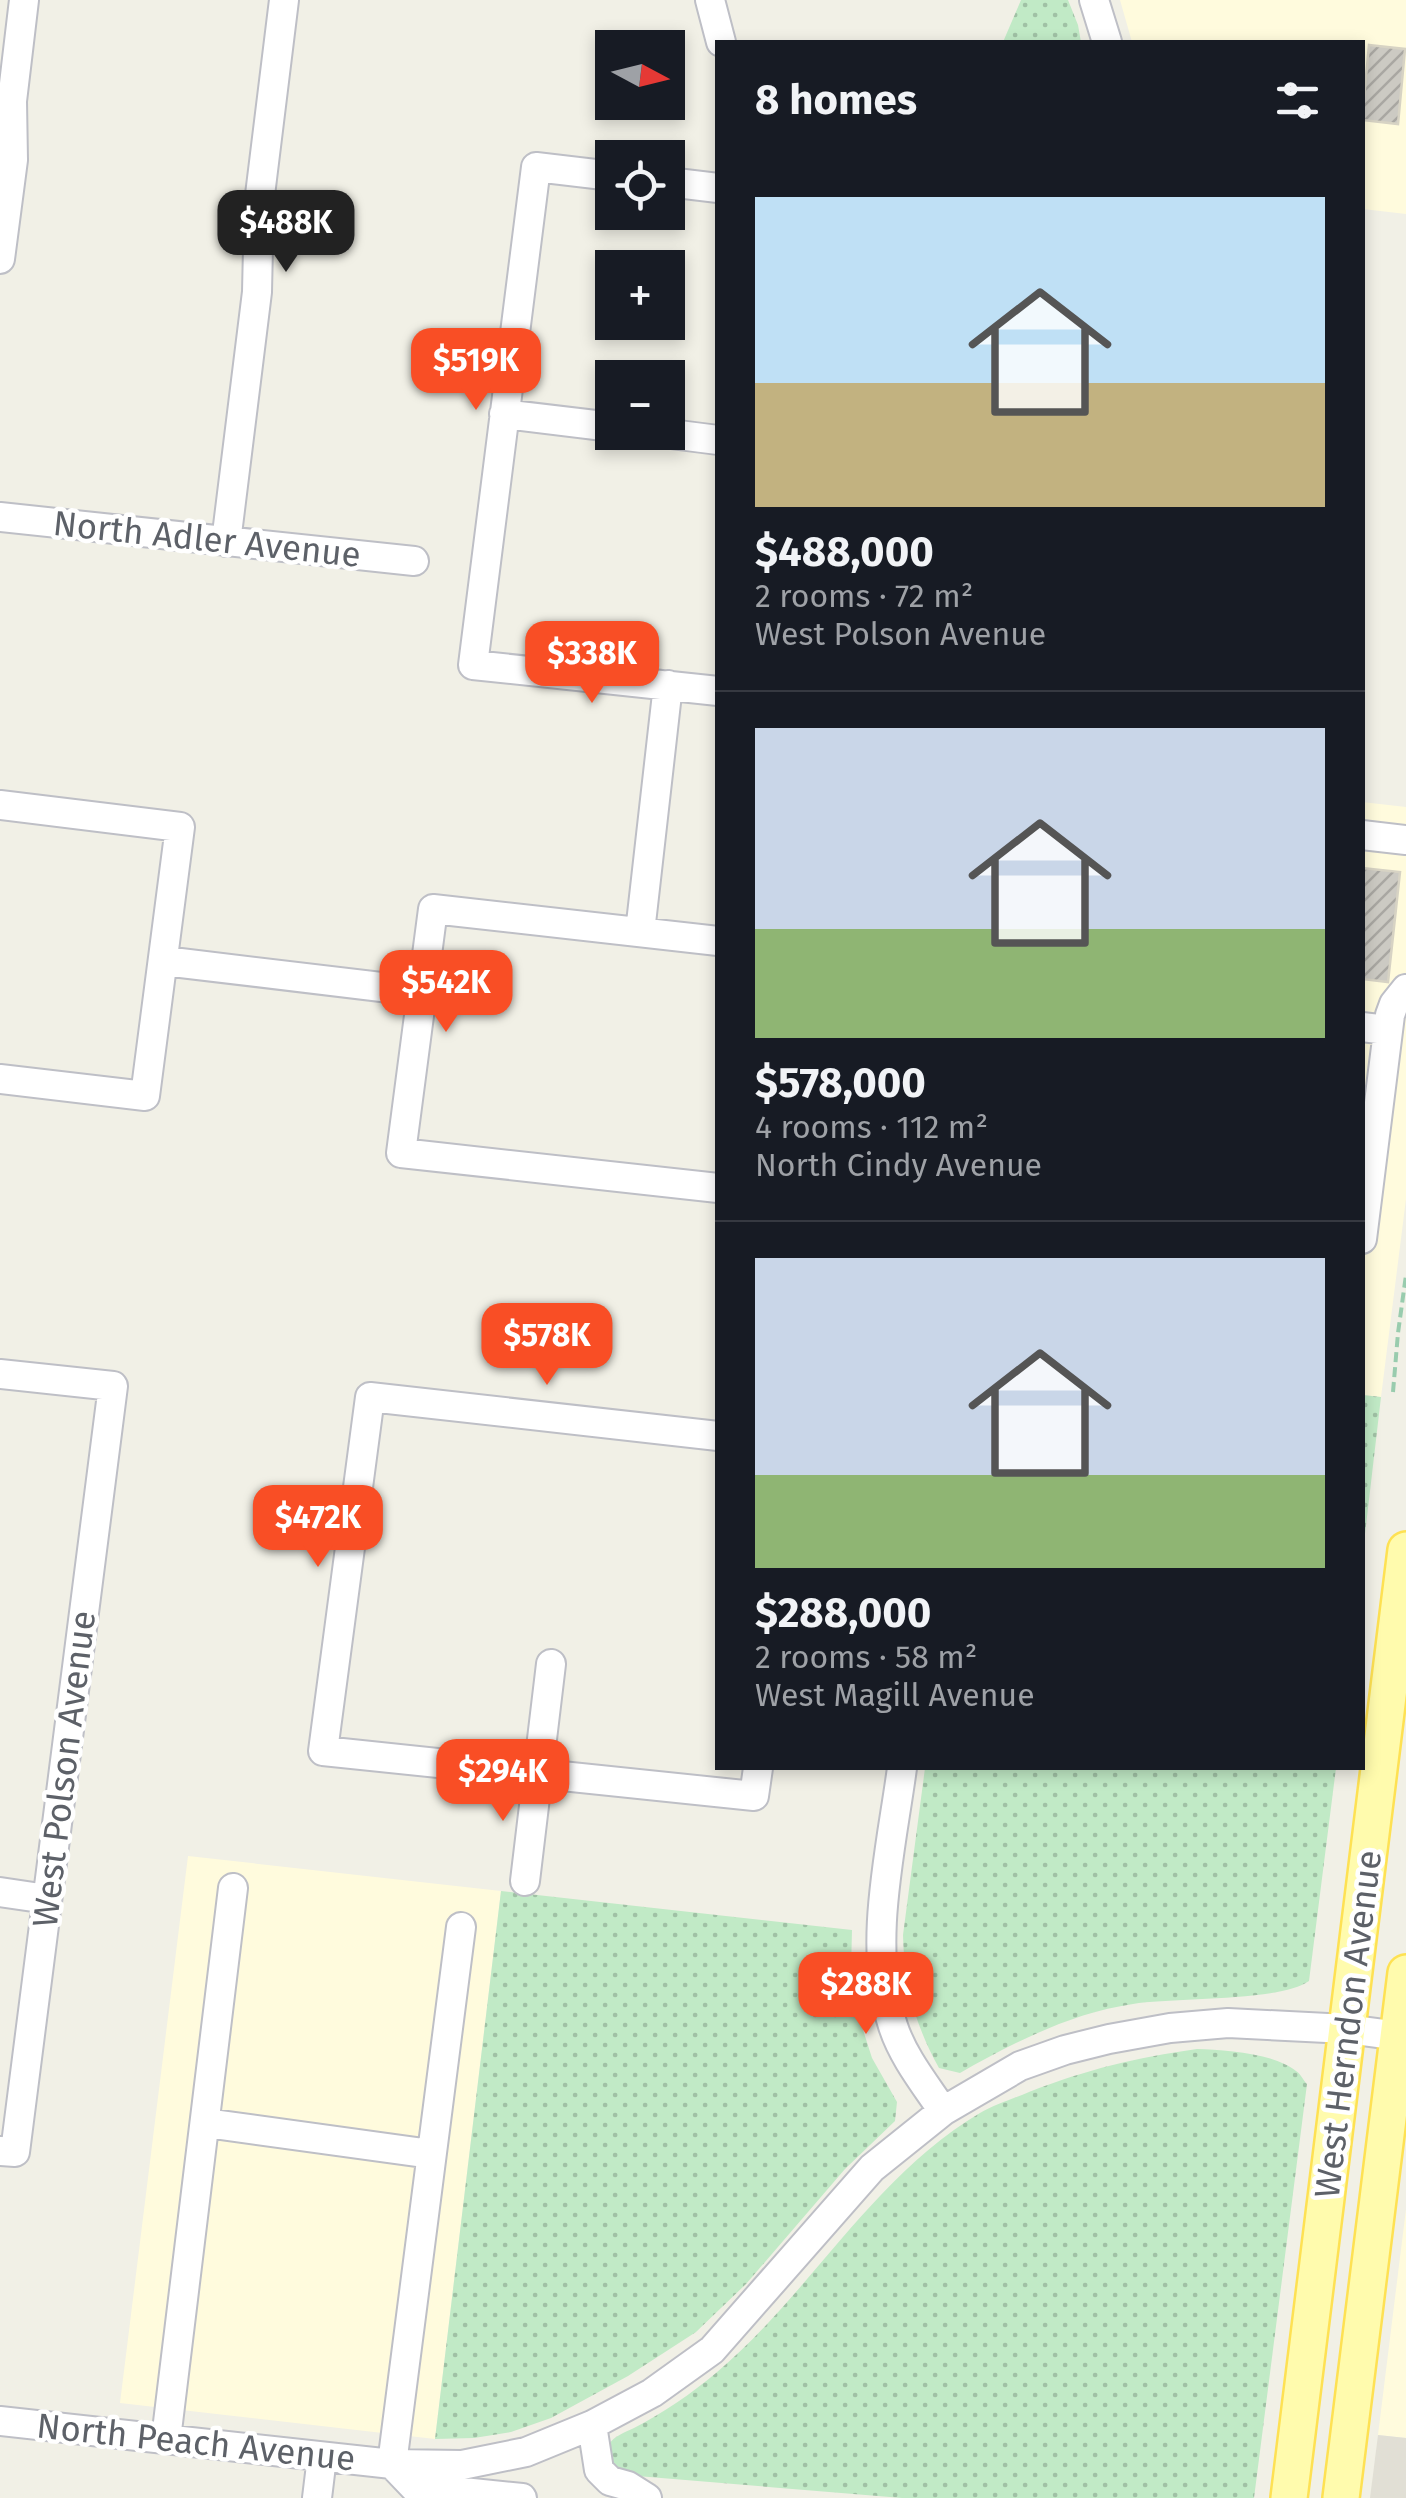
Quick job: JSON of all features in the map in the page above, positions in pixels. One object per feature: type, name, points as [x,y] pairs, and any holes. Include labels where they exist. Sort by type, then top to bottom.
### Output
[{"type":"main road","name":"West Herndon Avenue","points":[[1289,2498],[1406,1550]]},
{"type":"main road","name":"West Herndon Avenue","points":[[1341,2498],[1402,2036],[1406,1973]]},
{"type":"street","points":[[0,259],[13,160],[8,58],[24,0]]},
{"type":"street","points":[[226,542],[258,292],[259,203],[284,0]]},
{"type":"street","points":[[710,0],[720,40]]},
{"type":"street","points":[[1094,0],[1106,40]]},
{"type":"street","points":[[595,174],[536,167],[472,665],[715,691]]},
{"type":"street","points":[[685,184],[715,188]]},
{"type":"street","points":[[504,414],[595,425]]},
{"type":"street","points":[[685,436],[715,440]]},
{"type":"street","name":"North Adler Avenue","points":[[0,517],[414,561]]},
{"type":"street","points":[[640,932],[668,686]]},
{"type":"street","points":[[0,805],[180,828],[145,1096],[0,1079]]},
{"type":"street","points":[[1365,834],[1406,840]]},
{"type":"street","points":[[715,941],[434,909],[401,1154],[715,1188]]},
{"type":"street","points":[[164,960],[423,992]]},
{"type":"street","points":[[1365,1190],[1375,1028],[1406,989]]},
{"type":"street","name":"West Polson Avenue","points":[[0,1374],[113,1386],[47,1899],[7,2152]]},
{"type":"street","points":[[715,1436],[370,1397],[323,1751],[754,1796],[758,1770]]},
{"type":"street","points":[[525,1881],[552,1664]]},
{"type":"street","points":[[902,1770],[880,1932],[880,1963],[894,2028],[907,2058],[943,2112]]},
{"type":"street","points":[[166,2439],[233,1888]]},
{"type":"street","points":[[0,1892],[47,1899]]},
{"type":"street","points":[[392,2464],[461,1926]]},
{"type":"street","name":"North Peach Avenue","points":[[0,2420],[392,2464],[462,2465],[526,2452],[592,2425],[652,2393],[712,2350],[872,2168],[943,2112],[1020,2066],[1110,2039],[1228,2023],[1402,2036]]},
{"type":"street","points":[[206,2123],[432,2154]]},
{"type":"street","points":[[592,2425],[599,2470],[610,2481],[648,2498]]},
{"type":"street","points":[[317,2498],[322,2456]]},
{"type":"street","name":"North Peach Avenue","points":[[392,2464],[414,2487],[522,2498]]},
{"type":"path","points":[[1392,1392],[1406,1275]]},
{"type":"shaded area","points":[[1120,0],[1406,0],[1406,214],[1365,209],[1365,40],[1131,40]]},
{"type":"shaded area","points":[[1365,802],[1406,807],[1406,1199],[1381,1397],[1365,1395]]},
{"type":"shaded area","points":[[188,1856],[501,1891],[435,2439],[120,2403]]},
{"type":"shaded area","points":[[1406,2209],[1406,2438],[1378,2435]]},
{"type":"shaded area","points":[[1378,2435],[1406,2438],[1406,2498],[1370,2498]]},
{"type":"green space","points":[[1021,0],[1068,0],[1081,40],[1004,40]]},
{"type":"green space","points":[[1365,1395],[1381,1397],[1365,1534]]},
{"type":"green space","points":[[925,1770],[1336,1770],[1309,1981],[1295,1988],[1110,2008],[1044,2030],[960,2073],[939,2068],[923,2036],[912,2004],[903,1935]]},
{"type":"green space","points":[[501,1891],[852,1930],[851,1971],[857,2011],[872,2058],[897,2102],[895,2121],[845,2169],[746,2284],[696,2332],[628,2376],[551,2418],[511,2432],[435,2439]]},
{"type":"green space","points":[[1197,2049],[1275,2060],[1298,2072],[1307,2084],[1254,2498],[902,2498],[625,2475],[611,2463],[608,2450],[613,2439],[666,2410],[716,2373],[782,2308],[874,2203],[941,2140],[986,2110],[1051,2084],[1112,2065]]},
{"type":"building","points":[[1369,45],[1405,49],[1398,124],[1365,120]]},
{"type":"building","points":[[1365,868],[1400,872],[1388,982],[1365,979]]}]
